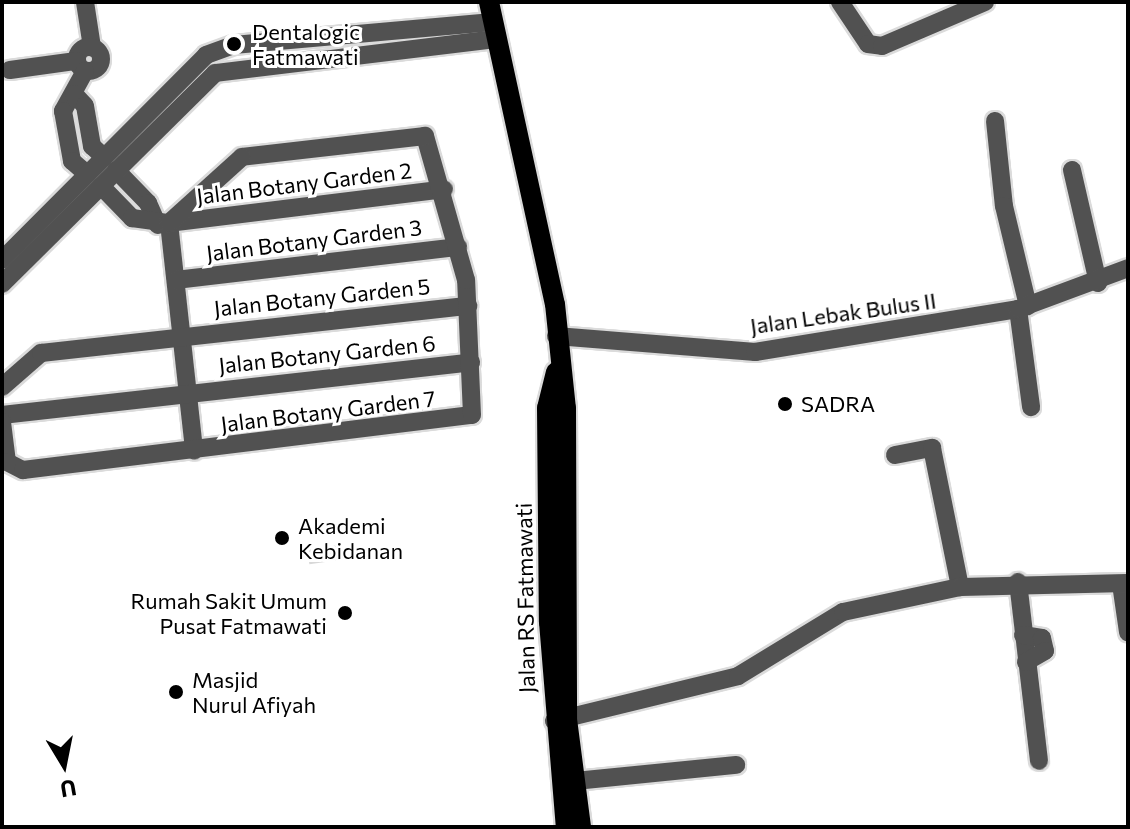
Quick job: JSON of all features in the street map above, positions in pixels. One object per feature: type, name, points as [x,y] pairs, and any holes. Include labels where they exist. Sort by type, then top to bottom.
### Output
[{"type":"main road","name":"Jalan RS Fatmawati","points":[[492,21],[552,279],[557,368],[566,408],[555,477],[560,720],[566,827]]},
{"type":"main road","name":"Jalan RS Fatmawati","points":[[560,720],[575,781],[581,827]]},
{"type":"street","points":[[85,2],[92,47],[80,50],[81,66],[74,94],[63,111],[72,161],[132,218],[164,224]]},
{"type":"street","points":[[840,2],[868,44],[925,30],[983,5]]},
{"type":"street","points":[[2,284],[206,55],[234,45],[492,21]]},
{"type":"street","points":[[10,70],[81,66]]},
{"type":"street","points":[[74,94],[85,106],[92,146],[148,203],[164,224],[176,280],[194,451]]},
{"type":"street","points":[[995,121],[1004,206],[1023,307],[1031,407]]},
{"type":"street","points":[[164,224],[231,163],[425,136],[444,189],[458,247],[468,306],[471,362]]},
{"type":"street","points":[[1072,170],[1098,283]]},
{"type":"street","points":[[2,260],[94,180]]},
{"type":"street","name":"Jalan Botany Garden 2","points":[[164,224],[444,189]]},
{"type":"street","name":"Jalan Botany Garden 3","points":[[176,280],[458,247]]},
{"type":"street","name":"Jalan Lebak Bulus II","points":[[556,336],[755,352],[1023,307],[1098,283],[1128,268]]},
{"type":"street","name":"Jalan Botany Garden 5","points":[[2,387],[28,358],[182,337],[468,306]]},
{"type":"street","name":"Jalan Botany Garden 6","points":[[2,415],[471,362]]},
{"type":"street","name":"Jalan Botany Garden 7","points":[[2,422],[13,468],[194,451],[468,419],[471,362]]},
{"type":"street","points":[[895,455],[932,448],[960,587]]},
{"type":"street","points":[[1018,582],[1039,761]]},
{"type":"street","points":[[560,720],[695,692],[768,661],[843,612],[960,587],[1018,582],[1124,583],[1128,632]]},
{"type":"street","points":[[575,781],[736,765]]},
{"type":"shaded area","points":[[339,545],[341,560],[309,564],[307,549]]},
{"type":"place","name":"Dentalogic Fatmawati","points":[[234,44]]},
{"type":"place","name":"SADRA","points":[[785,404]]},
{"type":"place","name":"Akademi Kebidanan","points":[[282,538]]},
{"type":"place","name":"Rumah Sakit Umum Pusat Fatmawati","points":[[345,613]]},
{"type":"place","name":"Masjid Nurul Afiyah","points":[[176,692]]}]
